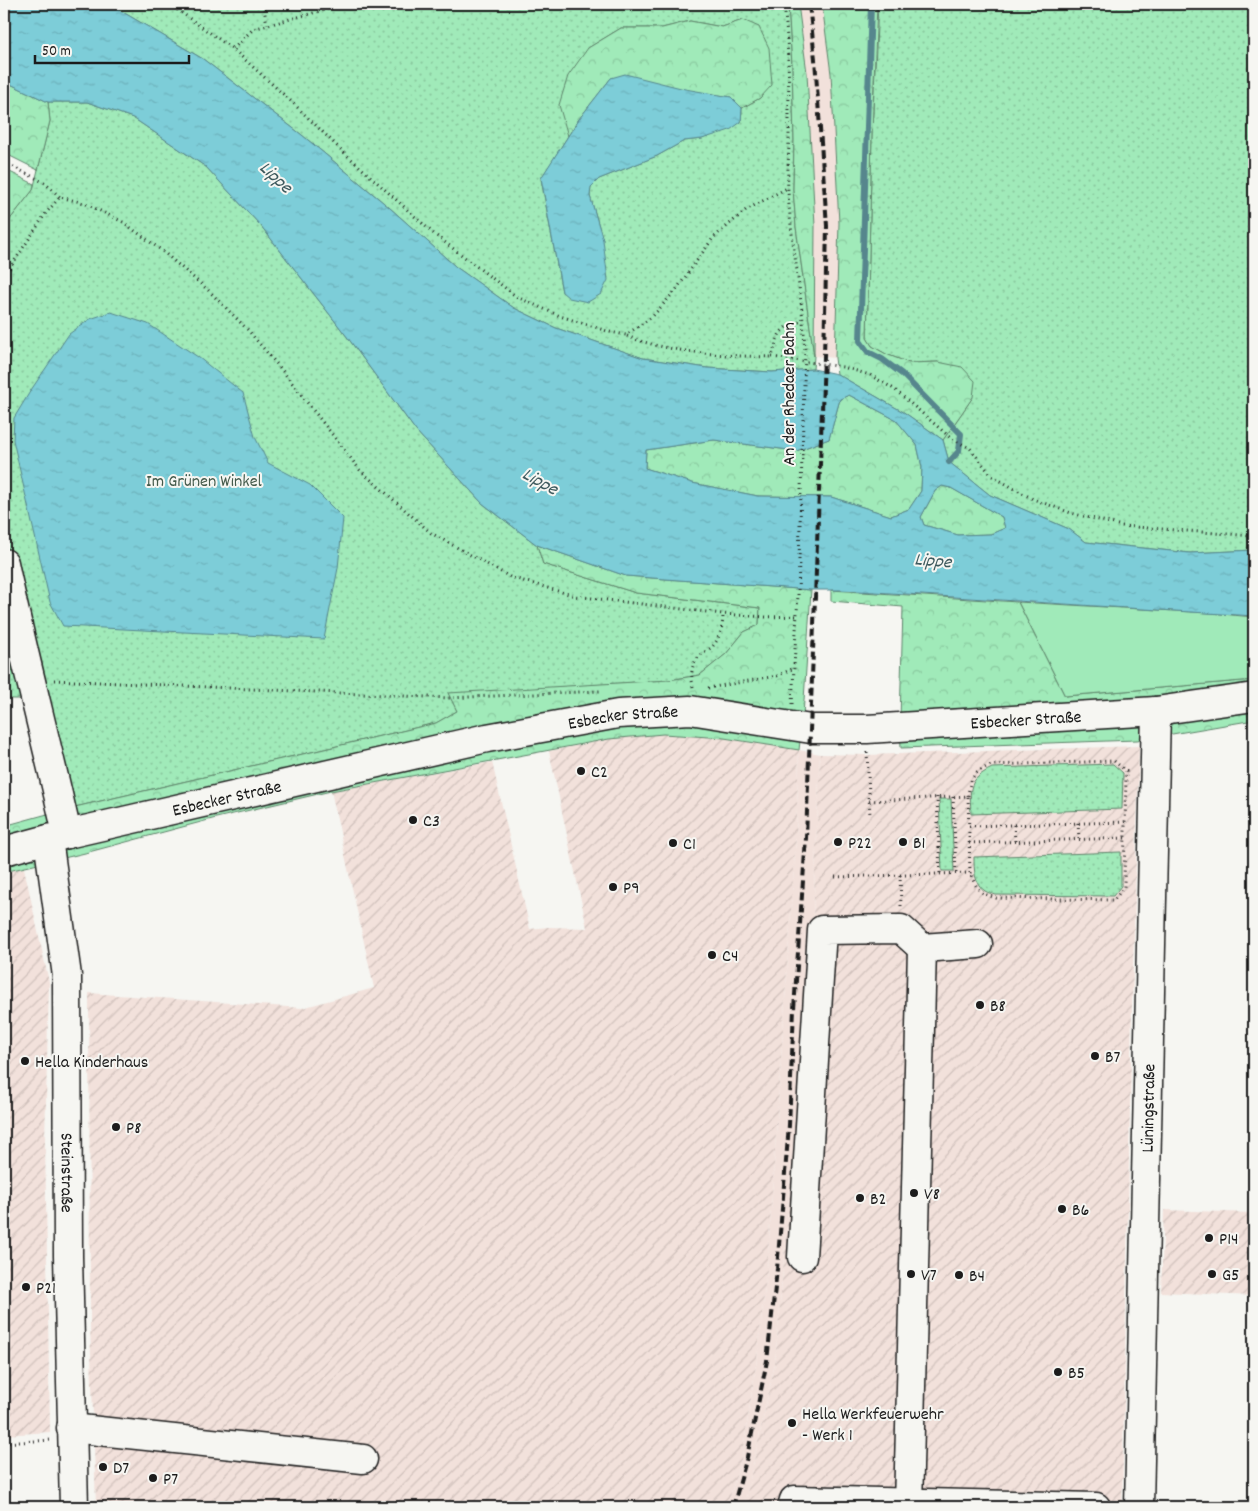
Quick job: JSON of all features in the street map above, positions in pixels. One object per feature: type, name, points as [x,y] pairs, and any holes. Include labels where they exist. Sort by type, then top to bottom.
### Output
[{"type":"street","name":"Steinstraße","points":[[4,563],[18,633],[31,679],[58,836],[67,976],[68,1256],[74,1507]]},
{"type":"street","name":"Esbecker Straße","points":[[4,851],[58,836],[487,738],[618,714],[690,710],[811,729],[867,729],[1156,710],[1254,697]]},
{"type":"street","name":"Lüningstraße","points":[[1138,1507],[1156,710]]},
{"type":"street","points":[[802,1258],[822,930],[901,930],[922,948],[978,944]]},
{"type":"street","points":[[908,1505],[922,948]]},
{"type":"street","points":[[72,1433],[363,1459]]},
{"type":"street","points":[[792,1507],[794,1500],[908,1505],[1096,1507]]},
{"type":"path","points":[[169,4],[233,49],[434,234],[518,297],[560,316],[610,332],[626,335],[642,342],[693,351],[843,367],[870,375],[894,389],[952,439],[970,448],[992,476],[1033,499],[1071,513],[1122,526],[1254,536]]},
{"type":"path","points":[[263,4],[267,24]]},
{"type":"path","points":[[233,49],[253,29],[347,4]]},
{"type":"path","name":"An der Rhedaer Bahn","points":[[784,4],[788,65],[789,139],[787,188],[804,321],[805,350],[798,595],[790,726]]},
{"type":"path","points":[[4,162],[45,183],[60,198],[84,202],[123,222],[161,250],[208,290],[247,329],[281,369],[360,470],[431,533],[510,577],[575,596],[723,614],[766,617],[797,616]]},
{"type":"path","points":[[626,335],[653,316],[676,290],[713,238],[746,210],[787,188]]},
{"type":"path","points":[[4,277],[46,213],[60,198]]},
{"type":"path","points":[[772,358],[778,336],[782,330],[788,325],[804,321]]},
{"type":"path","points":[[698,689],[693,690],[691,674],[695,661],[712,647],[719,636],[723,624],[723,614]]},
{"type":"path","points":[[703,688],[777,676],[794,668]]},
{"type":"path","points":[[31,679],[449,698],[602,691]]},
{"type":"path","points":[[867,729],[870,816]]},
{"type":"path","points":[[1114,761],[1126,771],[1124,887],[1114,900],[996,898],[984,895],[975,886],[970,873],[968,796],[969,781],[978,771],[991,765],[1114,761]]},
{"type":"path","points":[[869,801],[968,796]]},
{"type":"path","points":[[936,797],[940,874]]},
{"type":"path","points":[[953,797],[956,873]]},
{"type":"path","points":[[969,826],[1125,822]]},
{"type":"path","points":[[1078,823],[1079,839]]},
{"type":"path","points":[[1014,824],[1015,842]]},
{"type":"path","points":[[969,843],[1124,838]]},
{"type":"path","points":[[835,877],[970,873]]},
{"type":"path","points":[[900,875],[901,930]]},
{"type":"path","points":[[4,1443],[72,1433]]},
{"type":"shaded area","points":[[798,4],[822,4],[831,74],[839,223],[835,358],[814,356],[815,226],[807,73]]},
{"type":"shaded area","points":[[663,734],[724,738],[799,750],[796,836],[767,1269],[757,1359],[742,1456],[727,1507],[96,1507],[90,1325],[89,993],[302,1008],[374,988],[331,791],[492,762],[530,929],[548,927],[587,928],[549,751],[609,739]]},
{"type":"shaded area","points":[[1139,746],[1122,1507],[744,1507],[775,1363],[813,918],[820,754],[867,755]]},
{"type":"shaded area","points":[[799,750],[820,754],[813,918],[775,1363],[744,1507],[727,1507],[742,1456],[757,1359],[767,1269],[796,836]]},
{"type":"shaded area","points":[[24,868],[49,982],[45,1141],[50,1432],[4,1435],[4,872]]},
{"type":"shaded area","name":"P14","points":[[1164,1210],[1254,1213],[1254,1296],[1161,1292]]},
{"type":"green space","points":[[109,4],[788,4],[792,65],[793,189],[796,227],[814,356],[813,369],[772,372],[707,368],[643,358],[556,328],[514,308],[456,267],[390,208],[302,135],[203,59]],"holes":[[[743,20],[760,98],[742,108],[741,122],[702,139],[684,141],[657,156],[599,179],[591,187],[590,196],[603,240],[562,292],[541,179],[568,136],[588,48],[621,28],[662,28],[690,21],[722,27]]]},
{"type":"green space","points":[[788,4],[798,4],[807,73],[815,226],[814,356],[796,227],[793,189],[792,65]]},
{"type":"green space","points":[[822,4],[877,4],[867,338],[872,346],[909,363],[938,362],[962,367],[975,381],[973,397],[943,440],[905,413],[837,374],[835,358],[839,223],[831,74]]},
{"type":"green space","points":[[878,4],[1254,4],[1254,550],[1190,553],[1086,542],[1069,529],[990,495],[949,462],[943,440],[973,397],[938,362],[909,363],[872,346],[867,338],[872,133]]},
{"type":"green space","points":[[743,20],[759,27],[769,48],[772,85],[760,98],[742,108],[731,97],[611,78],[568,136],[559,105],[568,76],[588,48],[621,28],[662,28],[690,21],[722,27]]},
{"type":"green space","points":[[4,81],[48,102],[50,121],[38,170],[4,153]]},
{"type":"green space","name":"Im Grünen Winkel","points":[[48,102],[87,102],[133,118],[206,167],[261,226],[348,338],[416,431],[482,503],[537,545],[543,564],[636,593],[760,608],[759,625],[744,632],[726,654],[700,675],[669,680],[449,694],[457,711],[436,723],[62,810],[35,699],[4,699],[4,671],[28,671],[4,563],[4,227],[33,190],[50,121]]},
{"type":"green space","points":[[4,169],[34,184],[33,190],[4,227]]},
{"type":"green space","points":[[849,395],[896,420],[917,445],[922,467],[921,491],[909,509],[891,516],[831,497],[758,496],[692,483],[645,468],[646,450],[714,440],[796,451],[829,439],[840,399]]},
{"type":"green space","points":[[942,486],[951,488],[1002,517],[1005,528],[991,534],[958,535],[924,525],[921,517],[935,491]]},
{"type":"green space","points":[[537,545],[626,576],[811,590],[799,750],[724,738],[663,734],[609,739],[331,791],[4,872],[4,826],[62,810],[436,723],[457,711],[448,693],[669,680],[700,675],[726,654],[744,632],[759,625],[760,608],[636,593],[543,564]]},
{"type":"green space","points":[[4,563],[29,671],[4,671]]},
{"type":"green space","points":[[831,590],[1018,602],[1065,696],[1254,680],[1254,720],[1137,740],[901,748],[903,607],[831,601]]},
{"type":"green space","points":[[1018,602],[1254,617],[1254,680],[1065,696]]},
{"type":"green space","points":[[1113,764],[1123,773],[1122,809],[971,814],[970,798],[974,781],[992,768]]},
{"type":"green space","points":[[939,799],[951,799],[954,871],[942,871]]},
{"type":"green space","points":[[1121,852],[1121,886],[1113,896],[996,895],[986,892],[981,888],[975,871],[974,857]]},
{"type":"water","name":"Lippe","points":[[4,4],[109,4],[203,59],[302,135],[390,208],[456,267],[514,308],[556,328],[643,358],[707,368],[772,372],[813,369],[837,374],[905,413],[943,440],[949,462],[990,495],[1069,529],[1086,542],[1190,553],[1254,550],[1254,616],[842,590],[811,590],[626,576],[537,545],[482,503],[416,431],[348,338],[261,226],[206,167],[133,118],[87,102],[48,102],[4,81]],"holes":[[[849,395],[896,420],[917,445],[922,467],[921,491],[909,509],[891,516],[831,497],[758,496],[692,483],[645,468],[646,450],[714,440],[796,451],[829,439],[840,399]],[[942,486],[951,488],[1002,517],[1005,528],[991,534],[958,535],[924,525],[921,517],[935,491]]]},
{"type":"water","points":[[625,74],[685,89],[731,97],[742,108],[741,122],[730,130],[702,139],[684,141],[657,156],[599,179],[591,187],[590,196],[603,240],[608,280],[601,294],[588,302],[569,298],[562,292],[541,178],[579,119],[611,78]]},
{"type":"water","points":[[111,312],[148,324],[198,357],[243,393],[255,437],[268,463],[310,485],[343,518],[338,568],[324,639],[63,626],[50,602],[13,440],[14,418],[69,334],[90,319]]},
{"type":"waterway","points":[[871,4],[860,341],[868,352],[882,359],[902,374],[961,434],[959,451],[949,462]]},
{"type":"railway","points":[[733,1507],[747,1457],[767,1361],[789,1125],[794,1009],[806,838],[827,226],[815,59],[809,4]]},
{"type":"place","name":"C2","points":[[581,771]]},
{"type":"place","name":"C3","points":[[413,820]]},
{"type":"place","name":"P22","points":[[838,842]]},
{"type":"place","name":"B1","points":[[903,842]]},
{"type":"place","name":"C1","points":[[673,843]]},
{"type":"place","name":"P9","points":[[613,887]]},
{"type":"place","name":"C4","points":[[712,955]]},
{"type":"place","name":"B8","points":[[980,1005]]},
{"type":"place","name":"B7","points":[[1095,1056]]},
{"type":"place","name":"Hella Kinderhaus","points":[[25,1061]]},
{"type":"place","name":"P8","points":[[116,1127]]},
{"type":"place","name":"V8","points":[[914,1193]]},
{"type":"place","name":"B2","points":[[860,1198]]},
{"type":"place","name":"B6","points":[[1062,1209]]},
{"type":"place","name":"P14","points":[[1209,1238]]},
{"type":"place","name":"V7","points":[[911,1274]]},
{"type":"place","name":"G5","points":[[1212,1274]]},
{"type":"place","name":"B4","points":[[959,1275]]},
{"type":"place","name":"P21","points":[[26,1287]]},
{"type":"place","name":"B5","points":[[1058,1372]]},
{"type":"place","name":"Hella Werkfeuerwehr - Werk 1","points":[[792,1423]]},
{"type":"place","name":"D7","points":[[103,1467]]},
{"type":"place","name":"P7","points":[[153,1478]]}]
